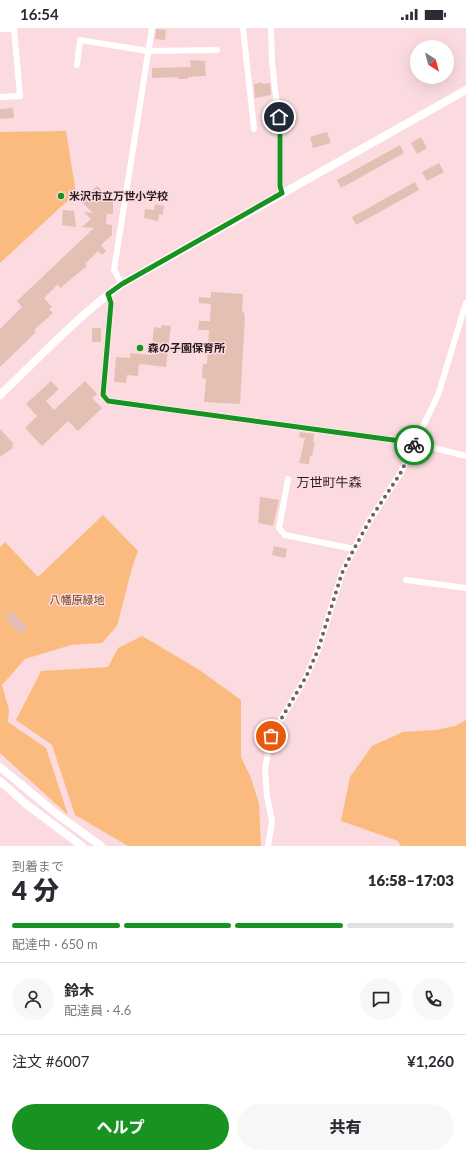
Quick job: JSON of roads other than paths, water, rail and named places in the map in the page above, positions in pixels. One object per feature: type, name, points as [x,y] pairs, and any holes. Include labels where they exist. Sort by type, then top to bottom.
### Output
[{"type":"street","points":[[0,29],[14,28],[20,96],[0,97]]},
{"type":"street","points":[[122,284],[114,270],[152,28]]},
{"type":"street","points":[[243,28],[254,129]]},
{"type":"street","points":[[270,28],[272,63],[280,131],[280,186],[282,193]]},
{"type":"street","points":[[77,65],[80,40],[148,51],[217,50]]},
{"type":"street","points":[[0,395],[108,294],[122,284],[466,90]]},
{"type":"street","points":[[108,294],[111,303],[103,395],[108,401],[415,443],[466,456]]},
{"type":"street","points":[[268,846],[272,821],[267,796],[265,769],[271,736],[306,677],[318,650],[342,573],[371,518],[400,474],[438,395],[466,303]]},
{"type":"street","points":[[288,479],[279,528],[285,535],[354,549]]},
{"type":"street","points":[[406,580],[466,588]]},
{"type":"street","points":[[0,767],[58,815],[100,846]]},
{"type":"street","points":[[0,781],[26,804],[82,846]]},
{"type":"place","name":"米沢市立万世小学校","points":[[61,196]]},
{"type":"place","name":"森の子園保育所","points":[[140,348]]},
{"type":"district","name":"万世町牛森","points":[[329,482]]},
{"type":"park label","name":"八幡原緑地","points":[[77,600]]}]
